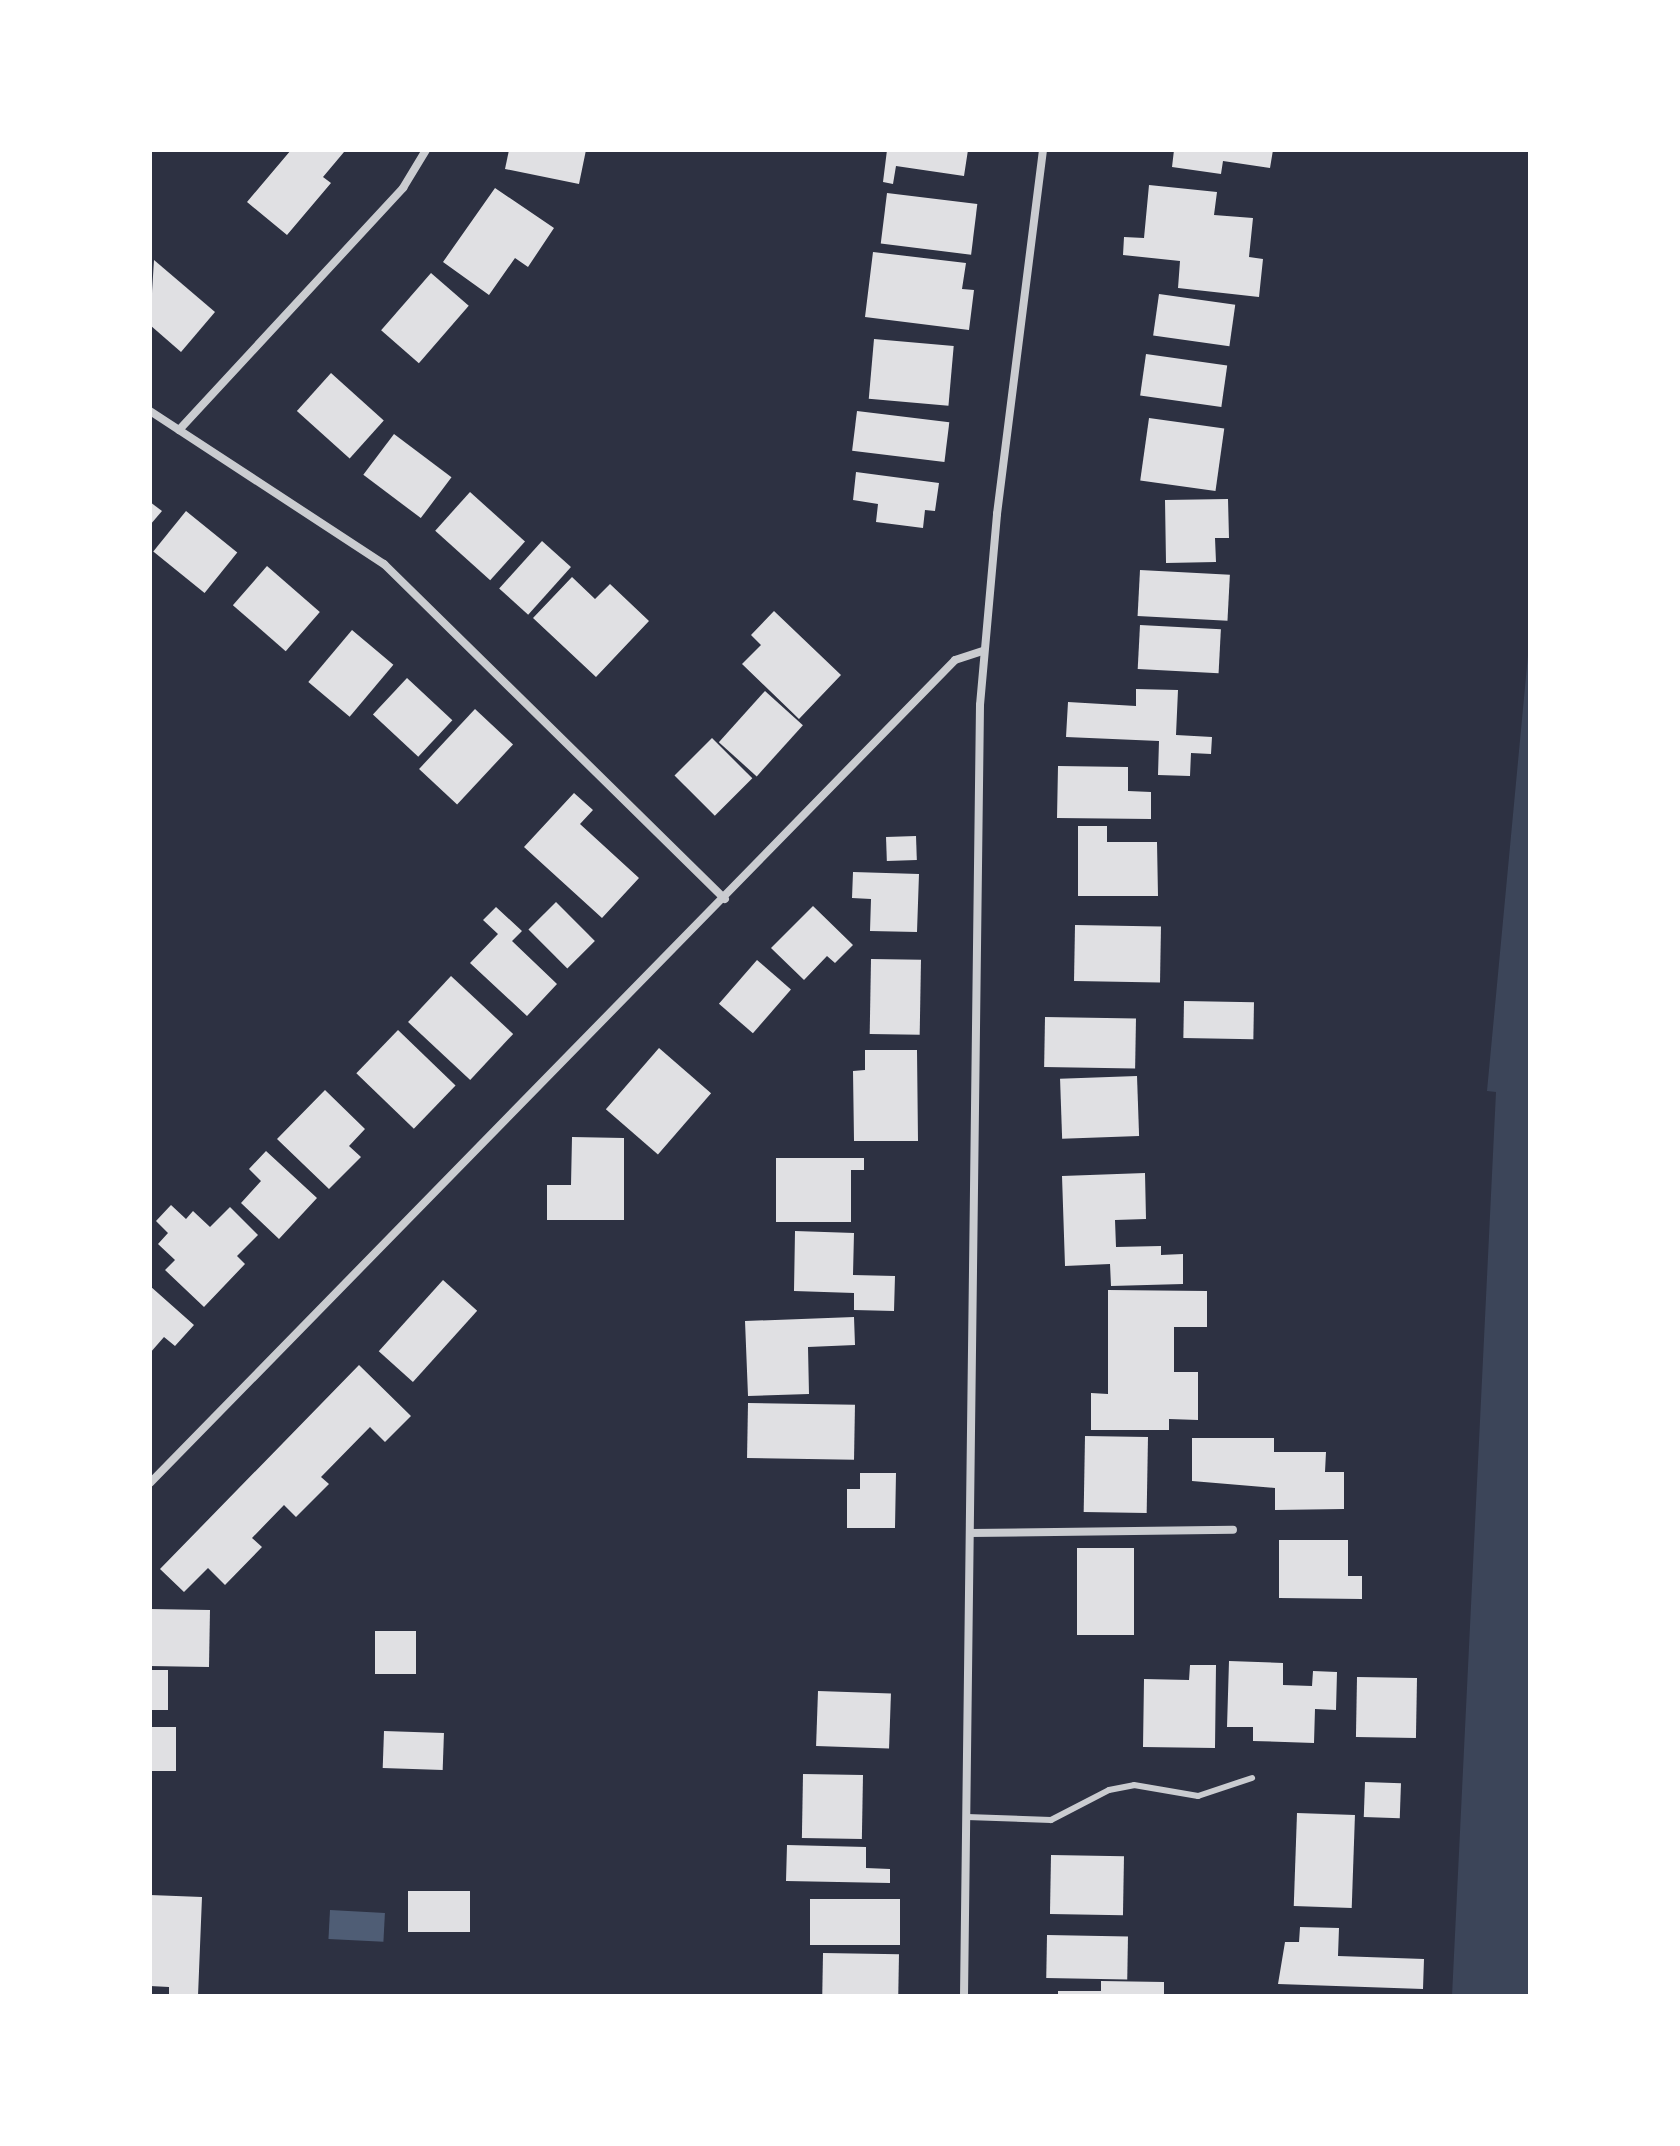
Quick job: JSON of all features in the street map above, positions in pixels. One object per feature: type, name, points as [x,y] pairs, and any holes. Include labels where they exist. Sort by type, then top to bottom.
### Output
[{"type":"street","points":[[179,430],[403,188],[426,150]]},
{"type":"street","points":[[964,1996],[976,796],[983,651],[1043,150]]},
{"type":"street","points":[[150,411],[384,564],[725,899]]},
{"type":"street","points":[[150,1483],[725,899],[955,660],[983,651]]},
{"type":"street","points":[[970,1533],[1233,1530]]},
{"type":"lane","points":[[967,1817],[1051,1820],[1109,1790],[1134,1785],[1198,1796],[1252,1778]]},
{"type":"shaded area","points":[[1530,634],[1530,1996],[1452,1996],[1496,1092],[1487,1091]]},
{"type":"shaded area","points":[[330,1910],[385,1913],[383,1942],[328,1939]]},
{"type":"building","points":[[291,150],[344,152],[323,177],[331,183],[287,235],[247,202]]},
{"type":"building","points":[[509,150],[586,150],[579,184],[505,169]]},
{"type":"building","points":[[887,150],[968,150],[964,176],[896,166],[893,184],[883,182]]},
{"type":"building","points":[[1174,150],[1273,150],[1270,168],[1223,161],[1221,174],[1172,167]]},
{"type":"building","points":[[1149,185],[1217,192],[1214,215],[1253,218],[1249,257],[1263,259],[1259,297],[1178,288],[1180,261],[1123,255],[1124,237],[1144,238]]},
{"type":"building","points":[[495,188],[554,228],[528,267],[515,258],[489,295],[443,262]]},
{"type":"building","points":[[887,193],[977,204],[971,255],[881,244]]},
{"type":"building","points":[[873,252],[966,263],[962,289],[974,290],[969,330],[865,317]]},
{"type":"building","points":[[154,260],[215,312],[181,352],[150,325]]},
{"type":"building","points":[[431,273],[469,306],[419,363],[381,330]]},
{"type":"building","points":[[1159,294],[1235,305],[1229,346],[1153,336]]},
{"type":"building","points":[[874,339],[954,346],[948,406],[869,399]]},
{"type":"building","points":[[1146,354],[1227,365],[1221,407],[1140,396]]},
{"type":"building","points":[[331,373],[384,421],[350,458],[297,411]]},
{"type":"building","points":[[857,411],[949,422],[944,462],[852,451]]},
{"type":"building","points":[[1149,418],[1224,429],[1215,491],[1140,480]]},
{"type":"building","points":[[394,434],[452,477],[421,518],[363,475]]},
{"type":"building","points":[[856,472],[939,483],[935,511],[925,510],[923,528],[876,522],[878,504],[853,500]]},
{"type":"building","points":[[470,492],[525,542],[490,580],[435,531]]},
{"type":"building","points":[[1228,499],[1229,538],[1215,538],[1216,562],[1166,563],[1165,500]]},
{"type":"building","points":[[150,502],[162,511],[150,525]]},
{"type":"building","points":[[186,511],[237,553],[205,593],[153,551]]},
{"type":"building","points":[[542,541],[571,567],[528,615],[499,589]]},
{"type":"building","points":[[267,566],[320,612],[286,651],[233,605]]},
{"type":"building","points":[[1140,570],[1230,575],[1227,621],[1138,616]]},
{"type":"building","points":[[572,577],[595,599],[610,584],[649,621],[596,677],[533,618]]},
{"type":"building","points":[[774,611],[841,675],[799,719],[742,664],[761,645],[751,635]]},
{"type":"building","points":[[1140,625],[1221,629],[1219,673],[1138,669]]},
{"type":"building","points":[[352,630],[393,665],[350,717],[308,682]]},
{"type":"building","points":[[407,678],[452,720],[418,757],[373,715]]},
{"type":"building","points":[[1136,689],[1178,690],[1176,735],[1212,737],[1211,754],[1191,753],[1190,776],[1158,775],[1159,741],[1066,737],[1068,702],[1136,706]]},
{"type":"building","points":[[765,691],[803,725],[757,776],[719,742]]},
{"type":"building","points":[[475,709],[513,744],[457,804],[419,769]]},
{"type":"building","points":[[712,738],[752,778],[715,816],[675,775]]},
{"type":"building","points":[[1058,766],[1128,767],[1128,791],[1151,792],[1151,819],[1057,818]]},
{"type":"building","points":[[574,793],[593,810],[580,824],[639,878],[602,918],[524,847]]},
{"type":"building","points":[[1078,826],[1107,826],[1107,842],[1157,842],[1158,896],[1078,896]]},
{"type":"building","points":[[916,836],[917,860],[887,861],[886,837]]},
{"type":"building","points":[[853,872],[919,874],[917,932],[870,931],[871,899],[852,898]]},
{"type":"building","points":[[556,902],[595,941],[567,968],[528,930]]},
{"type":"building","points":[[813,906],[853,945],[835,963],[827,956],[804,980],[771,948]]},
{"type":"building","points":[[496,907],[522,931],[512,941],[557,984],[527,1016],[470,963],[498,934],[483,920]]},
{"type":"building","points":[[1075,925],[1161,927],[1160,982],[1074,981]]},
{"type":"building","points":[[871,959],[921,960],[920,1035],[870,1034]]},
{"type":"building","points":[[757,960],[791,990],[753,1033],[719,1004]]},
{"type":"building","points":[[451,976],[513,1034],[470,1080],[408,1022]]},
{"type":"building","points":[[1184,1001],[1254,1002],[1253,1039],[1183,1038]]},
{"type":"building","points":[[1045,1017],[1136,1019],[1135,1069],[1044,1067]]},
{"type":"building","points":[[398,1030],[456,1086],[414,1129],[356,1073]]},
{"type":"building","points":[[659,1048],[711,1093],[658,1154],[606,1109]]},
{"type":"building","points":[[865,1050],[917,1050],[918,1141],[854,1141],[853,1071],[865,1070]]},
{"type":"building","points":[[1137,1076],[1139,1136],[1062,1139],[1060,1079]]},
{"type":"building","points":[[325,1090],[365,1129],[349,1146],[361,1157],[329,1189],[277,1139]]},
{"type":"building","points":[[572,1137],[624,1138],[624,1220],[547,1220],[547,1185],[571,1185]]},
{"type":"building","points":[[266,1151],[317,1198],[279,1239],[241,1203],[261,1181],[249,1169]]},
{"type":"building","points":[[776,1158],[864,1158],[864,1170],[851,1170],[851,1222],[776,1222]]},
{"type":"building","points":[[1145,1173],[1146,1219],[1115,1220],[1116,1247],[1161,1246],[1161,1255],[1183,1254],[1183,1284],[1111,1286],[1110,1264],[1065,1266],[1062,1176]]},
{"type":"building","points":[[171,1205],[186,1219],[193,1211],[210,1227],[230,1207],[258,1235],[237,1256],[245,1264],[204,1307],[165,1270],[175,1260],[158,1244],[168,1233],[156,1221]]},
{"type":"building","points":[[795,1231],[854,1233],[853,1275],[895,1276],[894,1311],[854,1310],[854,1293],[794,1291]]},
{"type":"building","points":[[443,1280],[477,1311],[413,1382],[379,1351]]},
{"type":"building","points":[[150,1286],[194,1325],[175,1346],[164,1337],[150,1353]]},
{"type":"building","points":[[1108,1290],[1207,1291],[1207,1327],[1174,1327],[1174,1372],[1198,1372],[1198,1420],[1169,1419],[1169,1430],[1091,1430],[1091,1393],[1108,1394]]},
{"type":"building","points":[[854,1317],[855,1345],[808,1347],[809,1394],[748,1396],[745,1321]]},
{"type":"building","points":[[359,1365],[411,1416],[385,1442],[370,1427],[321,1477],[329,1484],[296,1517],[284,1505],[252,1538],[262,1547],[225,1585],[208,1568],[184,1592],[160,1569]]},
{"type":"building","points":[[748,1403],[855,1405],[854,1460],[747,1458]]},
{"type":"building","points":[[1085,1436],[1148,1437],[1147,1513],[1084,1512]]},
{"type":"building","points":[[1192,1438],[1274,1438],[1274,1452],[1326,1452],[1325,1472],[1344,1472],[1344,1509],[1275,1510],[1275,1488],[1192,1481]]},
{"type":"building","points":[[860,1473],[896,1473],[895,1528],[847,1528],[847,1489],[860,1489]]},
{"type":"building","points":[[1279,1540],[1348,1540],[1348,1576],[1362,1576],[1362,1599],[1279,1598]]},
{"type":"building","points":[[1077,1548],[1134,1548],[1134,1635],[1077,1635]]},
{"type":"building","points":[[150,1609],[210,1610],[209,1667],[150,1666]]},
{"type":"building","points":[[375,1631],[416,1631],[416,1674],[375,1674]]},
{"type":"building","points":[[1229,1661],[1283,1663],[1283,1685],[1312,1686],[1313,1671],[1337,1672],[1336,1710],[1315,1709],[1314,1743],[1253,1741],[1253,1727],[1227,1727]]},
{"type":"building","points":[[1190,1665],[1216,1665],[1215,1748],[1143,1747],[1144,1679],[1189,1680]]},
{"type":"building","points":[[150,1670],[168,1670],[168,1710],[150,1710]]},
{"type":"building","points":[[1357,1677],[1417,1678],[1416,1738],[1356,1737]]},
{"type":"building","points":[[818,1691],[891,1694],[889,1749],[816,1746]]},
{"type":"building","points":[[150,1727],[176,1727],[176,1771],[150,1771]]},
{"type":"building","points":[[384,1731],[444,1733],[443,1770],[383,1768]]},
{"type":"building","points":[[803,1774],[863,1775],[862,1839],[802,1838]]},
{"type":"building","points":[[1365,1782],[1401,1783],[1400,1818],[1364,1817]]},
{"type":"building","points":[[1297,1813],[1355,1815],[1352,1908],[1294,1906]]},
{"type":"building","points":[[787,1845],[866,1847],[866,1868],[890,1869],[890,1883],[786,1881]]},
{"type":"building","points":[[1051,1855],[1124,1856],[1123,1915],[1050,1914]]},
{"type":"building","points":[[408,1891],[470,1891],[470,1932],[408,1932]]},
{"type":"building","points":[[150,1895],[202,1897],[198,1996],[169,1996],[169,1987],[150,1986]]},
{"type":"building","points":[[810,1899],[900,1899],[900,1945],[810,1945]]},
{"type":"building","points":[[1300,1927],[1339,1928],[1338,1956],[1424,1959],[1423,1989],[1278,1984],[1285,1942],[1299,1942]]},
{"type":"building","points":[[1047,1935],[1128,1936],[1127,1979],[1046,1978]]},
{"type":"building","points":[[823,1953],[899,1954],[898,1996],[822,1996]]},
{"type":"building","points":[[1101,1981],[1164,1982],[1164,1996],[1058,1996],[1058,1991],[1101,1991]]}]
